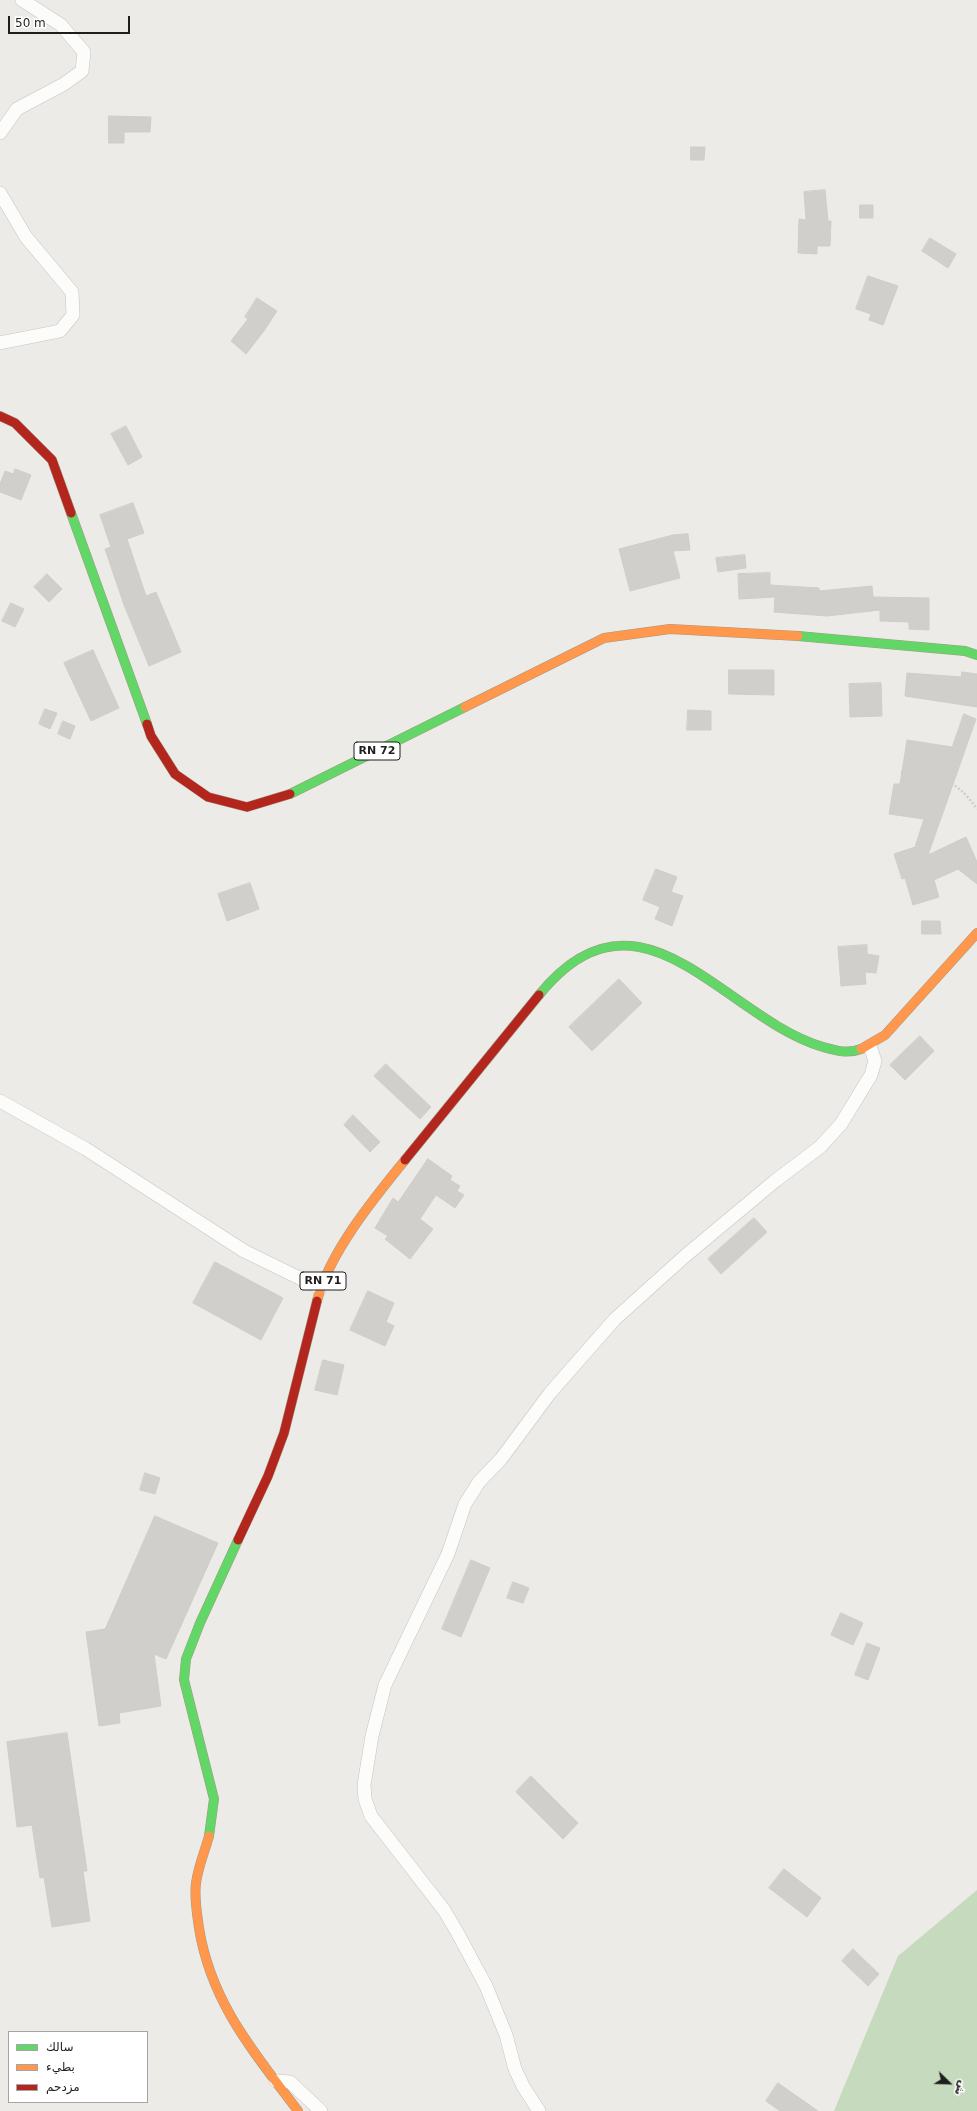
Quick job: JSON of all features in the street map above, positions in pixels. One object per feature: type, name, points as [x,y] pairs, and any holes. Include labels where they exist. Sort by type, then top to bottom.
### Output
[{"type":"main road","name":"RN 72","points":[[0,416],[15,423],[52,460],[151,736],[175,774],[208,797],[247,808],[290,794],[604,638],[678,629],[761,633],[949,649],[965,651],[977,655]]},
{"type":"main road","name":"RN 71","points":[[298,2111],[248,2044],[220,1999],[204,1953],[196,1908],[196,1882],[211,1828],[214,1799],[184,1680],[186,1659],[200,1623],[268,1476],[284,1433],[320,1288],[331,1266],[365,1210],[547,985],[573,962],[596,950],[635,946],[659,953],[685,965],[796,1036],[841,1052],[854,1051],[870,1046],[889,1030],[977,933]]},
{"type":"street","points":[[0,133],[17,109],[64,84],[82,71],[84,52],[61,25],[22,0]]},
{"type":"street","points":[[0,193],[26,237],[72,292],[73,315],[60,331],[0,343]]},
{"type":"street","points":[[539,2111],[523,2086],[515,2069],[506,2034],[489,1993],[457,1932],[444,1910],[372,1816],[364,1799],[364,1785],[372,1736],[385,1685],[448,1554],[465,1504],[479,1482],[500,1459],[550,1393],[615,1319],[685,1256],[775,1181],[820,1147],[840,1124],[871,1075],[875,1060],[870,1046]]},
{"type":"street","points":[[0,1101],[86,1148],[244,1251],[320,1288]]},
{"type":"street","points":[[276,2081],[290,2082],[321,2111]]},
{"type":"path","points":[[901,772],[942,779],[965,792],[976,807]]},
{"type":"green space","points":[[977,1890],[977,2111],[834,2111],[898,1956]]},
{"type":"building","points":[[109,116],[151,117],[150,132],[124,132],[124,143],[109,143]]},
{"type":"building","points":[[691,147],[705,147],[704,160],[691,160]]},
{"type":"building","points":[[825,190],[828,221],[831,221],[830,246],[817,246],[817,254],[798,253],[799,219],[806,220],[804,192]]},
{"type":"building","points":[[860,205],[873,205],[873,218],[860,218]]},
{"type":"building","points":[[930,238],[956,254],[948,268],[922,251]]},
{"type":"building","points":[[868,276],[898,286],[883,325],[869,320],[871,314],[856,309]]},
{"type":"building","points":[[257,298],[277,311],[246,354],[231,341],[248,319],[245,317]]},
{"type":"building","points":[[126,426],[142,457],[128,465],[111,434]]},
{"type":"building","points":[[15,469],[31,475],[21,500],[0,492],[0,484],[5,471],[13,474]]},
{"type":"building","points":[[133,503],[144,533],[127,539],[146,596],[156,592],[181,652],[149,666],[124,605],[105,549],[111,547],[100,515]]},
{"type":"building","points":[[688,534],[690,550],[673,551],[680,578],[630,591],[619,549],[673,535]]},
{"type":"building","points":[[745,555],[746,568],[718,572],[716,558]]},
{"type":"building","points":[[770,573],[770,585],[819,588],[819,591],[872,586],[873,597],[929,598],[929,630],[909,629],[909,622],[880,621],[880,610],[827,616],[774,612],[775,597],[739,599],[738,574]]},
{"type":"building","points":[[47,574],[62,589],[49,602],[34,587]]},
{"type":"building","points":[[11,603],[24,609],[15,627],[2,621]]},
{"type":"building","points":[[93,650],[119,708],[91,721],[64,663]]},
{"type":"building","points":[[729,670],[774,670],[774,695],[729,694]]},
{"type":"building","points":[[962,672],[977,674],[977,707],[905,696],[907,673],[961,677]]},
{"type":"building","points":[[881,683],[882,716],[850,717],[849,684]]},
{"type":"building","points":[[45,709],[57,713],[50,729],[39,724]]},
{"type":"building","points":[[688,710],[711,711],[711,730],[687,730]]},
{"type":"building","points":[[964,714],[976,719],[928,855],[966,837],[977,862],[977,884],[958,869],[934,880],[939,897],[913,905],[905,878],[902,879],[894,854],[915,847],[924,819],[889,814],[894,784],[900,784],[907,740],[952,747]]},
{"type":"building","points":[[63,721],[75,726],[70,739],[58,734]]},
{"type":"building","points":[[656,869],[677,877],[671,892],[683,896],[672,926],[655,919],[660,907],[643,900]]},
{"type":"building","points":[[250,883],[259,909],[227,921],[218,894]]},
{"type":"building","points":[[922,921],[940,921],[941,934],[922,934]]},
{"type":"building","points":[[867,945],[867,954],[879,956],[876,973],[865,972],[866,984],[841,986],[838,947]]},
{"type":"building","points":[[619,979],[642,1003],[592,1051],[569,1027]]},
{"type":"building","points":[[920,1036],[934,1051],[905,1080],[890,1065]]},
{"type":"building","points":[[386,1064],[431,1107],[420,1119],[374,1076]]},
{"type":"building","points":[[353,1115],[380,1142],[370,1152],[344,1125]]},
{"type":"building","points":[[428,1159],[452,1176],[450,1180],[460,1186],[457,1191],[464,1195],[455,1208],[436,1195],[420,1219],[433,1229],[410,1259],[385,1239],[388,1236],[375,1228],[393,1198],[398,1202]]},
{"type":"building","points":[[754,1218],[767,1232],[721,1274],[708,1259]]},
{"type":"building","points":[[215,1262],[283,1298],[261,1340],[193,1303]]},
{"type":"building","points":[[368,1291],[394,1303],[386,1322],[394,1326],[385,1346],[350,1330]]},
{"type":"building","points":[[323,1360],[344,1365],[337,1395],[315,1390]]},
{"type":"building","points":[[145,1473],[160,1478],[155,1494],[140,1490]]},
{"type":"building","points":[[155,1516],[218,1543],[166,1659],[154,1654],[161,1706],[119,1713],[120,1723],[99,1726],[86,1632],[105,1629]]},
{"type":"building","points":[[471,1560],[490,1568],[461,1637],[442,1629]]},
{"type":"building","points":[[513,1582],[529,1588],[523,1603],[507,1598]]},
{"type":"building","points":[[841,1613],[863,1623],[853,1645],[831,1635]]},
{"type":"building","points":[[867,1643],[880,1648],[868,1680],[855,1675]]},
{"type":"building","points":[[67,1733],[87,1871],[83,1871],[90,1921],[52,1927],[44,1877],[40,1878],[32,1825],[17,1827],[7,1742]]},
{"type":"building","points":[[531,1776],[578,1823],[563,1839],[516,1792]]},
{"type":"building","points":[[784,1869],[821,1898],[807,1917],[769,1888]]},
{"type":"building","points":[[853,1949],[879,1974],[868,1986],[842,1961]]},
{"type":"building","points":[[778,2083],[818,2111],[780,2111],[766,2101]]},
{"type":"traffic: fast","points":[[71,513],[147,724]]},
{"type":"traffic: fast","points":[[798,636],[965,651],[977,655]]},
{"type":"traffic: fast","points":[[290,794],[465,707]]},
{"type":"traffic: fast","points":[[539,995],[576,960],[612,946],[647,949],[682,963],[787,1031],[833,1050],[847,1052],[861,1049]]},
{"type":"traffic: fast","points":[[209,1836],[214,1799],[184,1680],[186,1659],[200,1623],[238,1540]]},
{"type":"traffic: slow","points":[[465,707],[604,638],[670,629],[798,636]]},
{"type":"traffic: slow","points":[[861,1049],[885,1035],[977,933]]},
{"type":"traffic: slow","points":[[317,1301],[331,1264],[342,1245],[380,1191],[405,1160]]},
{"type":"traffic: slow","points":[[209,1836],[198,1871],[195,1894],[199,1928],[205,1955],[213,1980],[236,2026],[298,2111]]},
{"type":"traffic: jam","points":[[0,416],[15,423],[52,460],[71,513]]},
{"type":"traffic: jam","points":[[147,724],[151,736],[175,774],[208,797],[247,807],[290,794]]},
{"type":"traffic: jam","points":[[405,1160],[539,995]]},
{"type":"traffic: jam","points":[[238,1540],[268,1476],[284,1433],[317,1301]]}]
